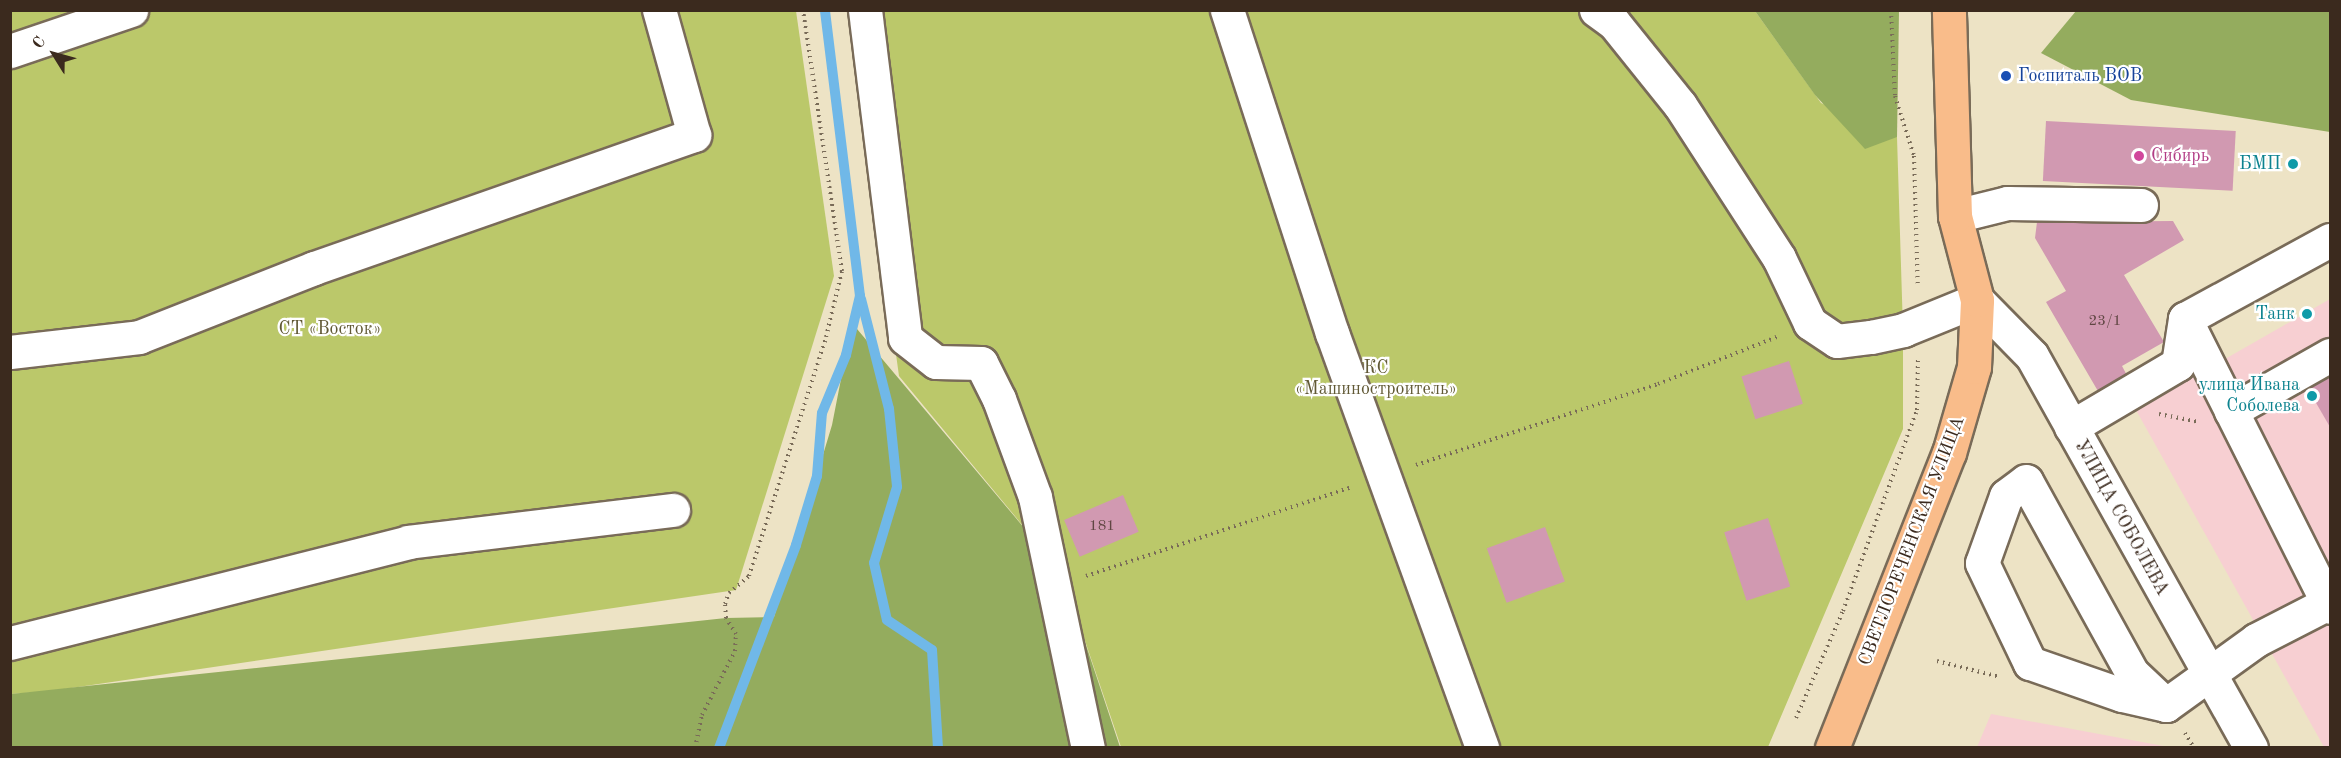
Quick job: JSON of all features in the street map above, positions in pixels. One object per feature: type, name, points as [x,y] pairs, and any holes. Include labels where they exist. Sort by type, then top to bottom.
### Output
[{"type":"main road","name":"СВЕТЛОРЕЧЕНСКАЯ УЛИЦА","points":[[1832,747],[1949,453],[1974,367],[1977,300],[1954,216],[1948,10]]},
{"type":"street","points":[[10,51],[131,10]]},
{"type":"street","points":[[10,352],[139,337],[314,268],[694,135],[659,10]]},
{"type":"street","points":[[865,10],[905,338],[936,362],[981,363],[999,399],[1035,497],[1088,747]]},
{"type":"street","points":[[1227,10],[1332,333],[1482,747]]},
{"type":"street","points":[[1596,10],[1614,23],[1680,105],[1779,258],[1810,323],[1837,341],[1914,326],[1977,300]]},
{"type":"street","points":[[1954,216],[2007,202],[2141,205]]},
{"type":"street","points":[[2186,320],[2331,240]]},
{"type":"street","name":"УЛИЦА СОБОЛЕВА","points":[[1977,300],[2032,356],[2251,747]]},
{"type":"street","points":[[2166,705],[2132,673],[2026,482],[2006,496],[1982,563],[2030,663],[2122,694],[2166,705],[2256,640],[2329,605],[2186,320]]},
{"type":"street","points":[[2071,427],[2178,364],[2186,320]]},
{"type":"street","points":[[2236,421],[2331,355]]},
{"type":"street","points":[[10,643],[408,542],[673,510]]},
{"type":"path","points":[[695,747],[702,715],[735,651],[736,634],[726,618],[725,604],[729,593],[749,576],[826,337],[842,271],[803,10]]},
{"type":"path","points":[[1797,718],[1843,611],[1917,410],[1919,368],[1914,326],[1919,274],[1914,156],[1895,96],[1891,10]]},
{"type":"path","points":[[1053,587],[1658,384],[1810,323]]},
{"type":"path","points":[[2155,413],[2236,421]]},
{"type":"shaded area","points":[[2330,299],[2330,747],[2324,747],[2136,410]]},
{"type":"shaded area","points":[[1991,714],[2169,747],[1977,747]]},
{"type":"green space","name":"СТ «Восток»","points":[[11,11],[796,11],[834,276],[736,590],[51,691],[11,694]]},
{"type":"green space","name":"КС «Машиностроитель»","points":[[849,11],[1755,11],[1821,103],[1897,137],[1903,330],[1903,429],[1768,747],[1121,747],[1062,573],[899,376]]},
{"type":"green space","points":[[1755,11],[1899,11],[1897,137],[1865,149],[1815,95]]},
{"type":"green space","points":[[2076,11],[2330,11],[2330,132],[2131,100],[2041,53]]},
{"type":"green space","points":[[852,323],[1062,573],[1120,747],[11,748],[11,694],[726,618],[774,617],[832,425]]},
{"type":"building","name":"Сибирь","points":[[2046,121],[2236,131],[2233,191],[2043,181]]},
{"type":"building","points":[[2173,221],[2184,240],[2124,275],[2164,342],[2122,366],[2130,381],[2102,398],[2046,302],[2066,291],[2035,238],[2037,222]]},
{"type":"building","points":[[1789,361],[1803,404],[1755,419],[1741,376]]},
{"type":"building","points":[[2330,376],[2330,427],[2308,389]]},
{"type":"building","points":[[1123,495],[1139,532],[1080,557],[1064,520]]},
{"type":"building","points":[[1768,518],[1790,586],[1747,601],[1724,532]]},
{"type":"building","points":[[1545,527],[1565,582],[1507,603],[1487,548]]},
{"type":"waterway","points":[[719,748],[796,545],[817,476],[822,413],[846,355],[860,296],[825,10]]},
{"type":"waterway","points":[[861,299],[889,409],[897,487],[874,563],[887,620],[932,650],[938,748]]},
{"type":"place","name":"Госпиталь ВОВ","points":[[2006,76]]},
{"type":"place","name":"Сибирь","points":[[2139,156]]},
{"type":"place","name":"БМП","points":[[2293,164]]},
{"type":"place","name":"Танк","points":[[2307,314]]},
{"type":"place","name":"улица Ивана Соболева","points":[[2312,396]]}]
